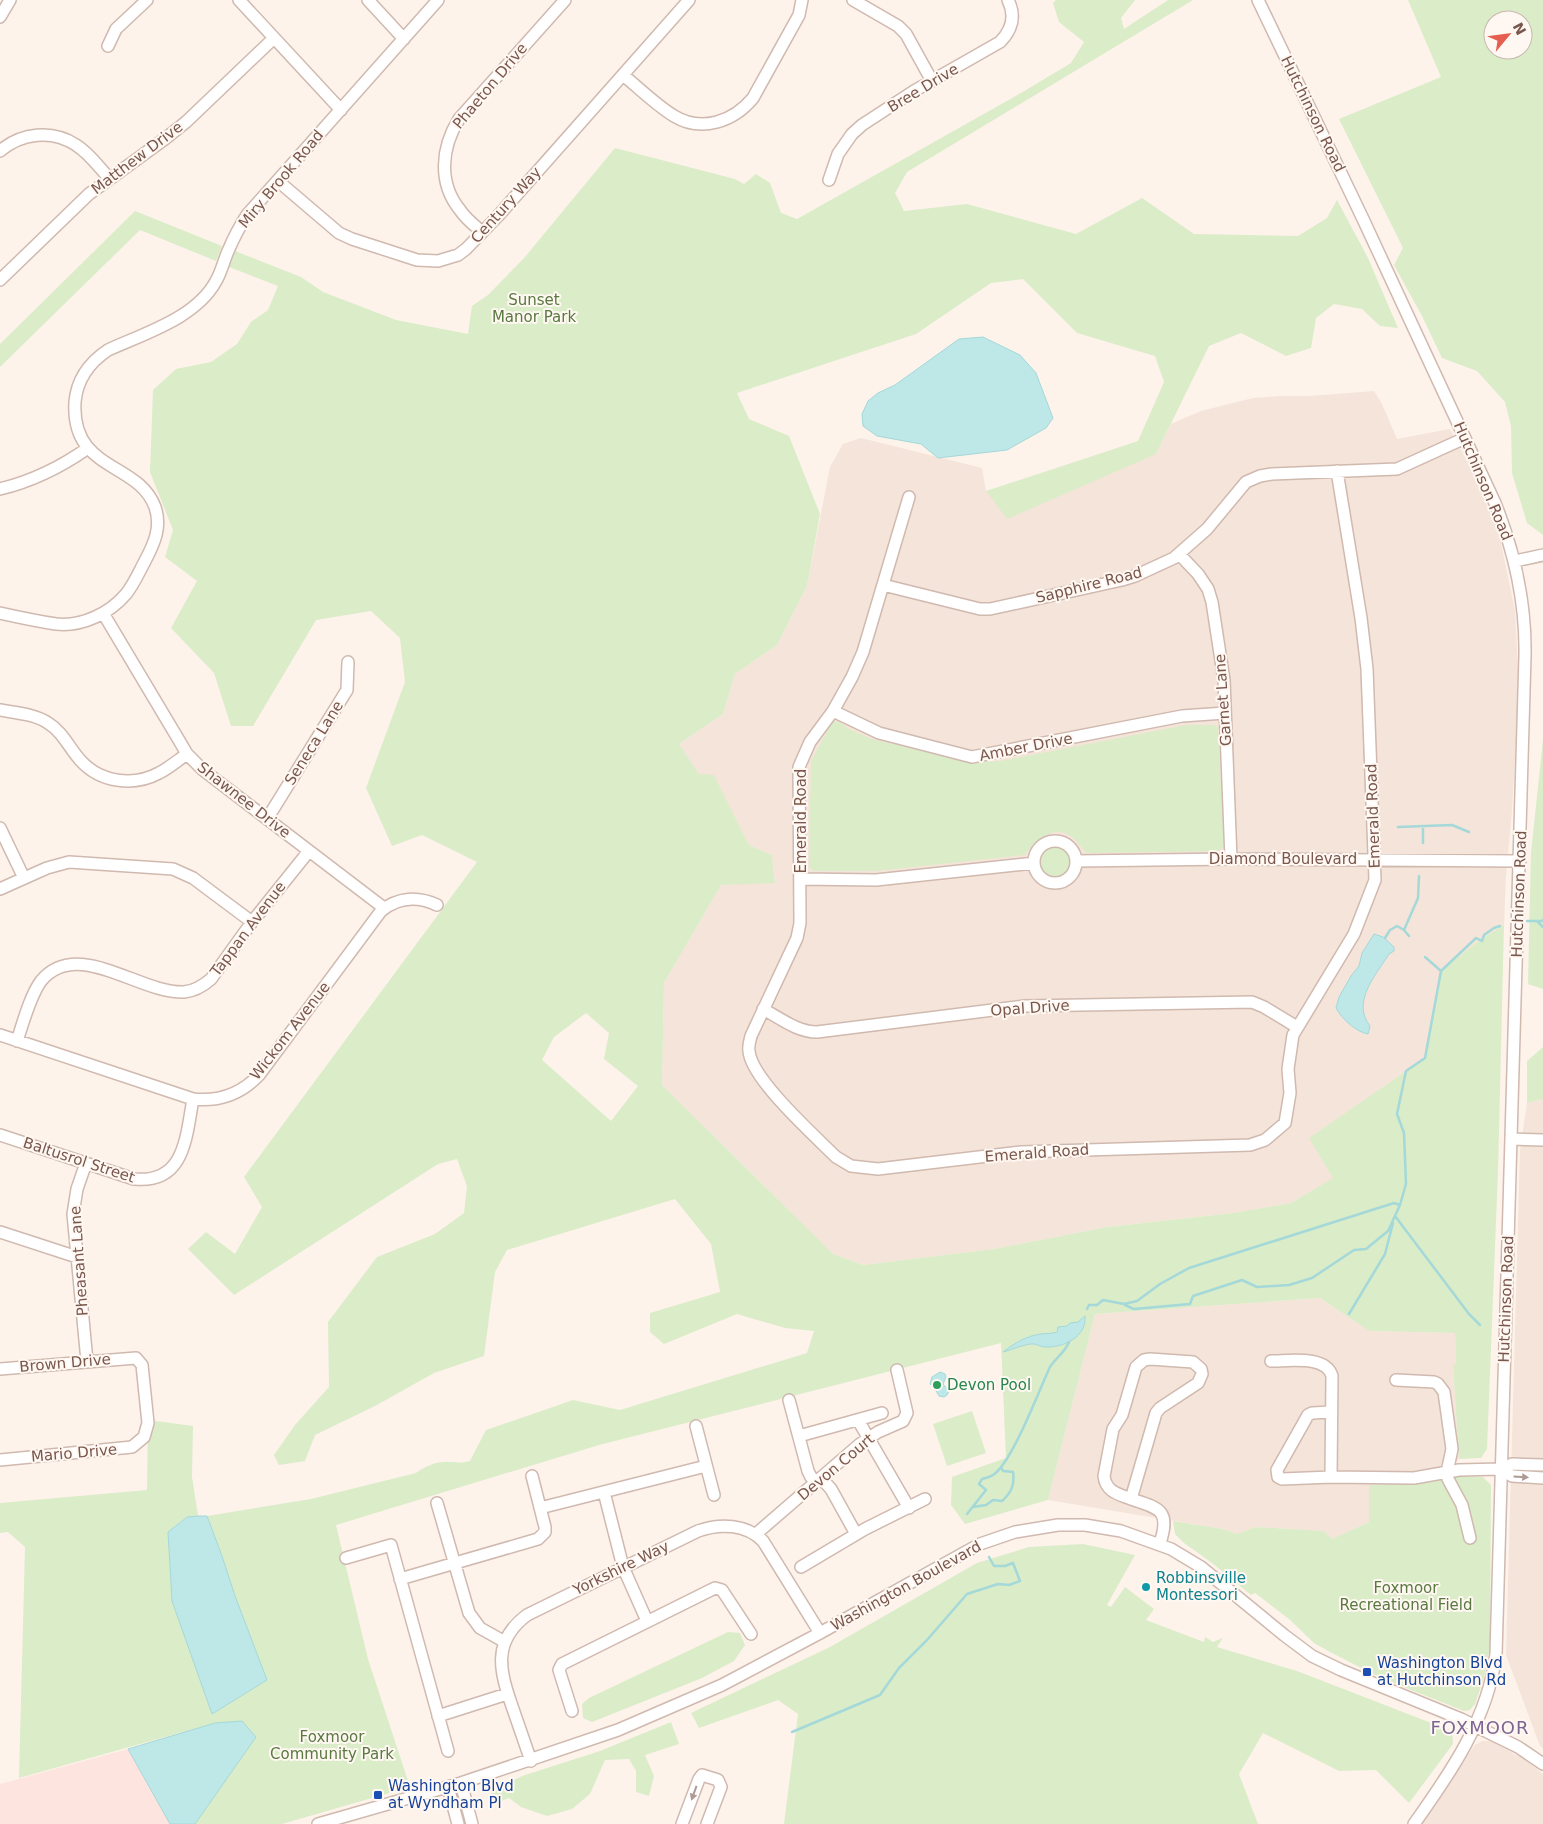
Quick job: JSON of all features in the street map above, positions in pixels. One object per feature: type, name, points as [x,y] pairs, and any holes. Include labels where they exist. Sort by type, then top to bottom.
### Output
[{"type":"street","points":[[0,17],[10,0]]},
{"type":"street","points":[[108,46],[116,29],[147,0]]},
{"type":"street","points":[[239,0],[341,110]]},
{"type":"street","points":[[368,0],[404,39]]},
{"type":"street","name":"Miry Brook Road","points":[[0,613],[57,624],[82,621],[103,613],[117,603],[134,582],[155,542],[158,520],[156,509],[146,491],[137,483],[103,462],[88,448],[79,432],[75,410],[78,387],[90,366],[108,350],[180,317],[198,304],[216,283],[238,231],[247,215],[438,0]]},
{"type":"street","name":"Phaeton Drive","points":[[482,232],[460,211],[448,189],[444,166],[448,140],[459,119],[565,0]]},
{"type":"street","name":"Century Way","points":[[278,181],[339,233],[352,240],[417,260],[438,262],[449,259],[466,249],[482,232],[689,0]]},
{"type":"street","points":[[623,75],[673,115],[684,120],[706,124],[727,120],[741,111],[753,98],[799,15],[802,0]]},
{"type":"street","points":[[853,0],[898,26],[906,34],[932,81]]},
{"type":"street","name":"Bree Drive","points":[[829,180],[838,154],[852,134],[862,125],[1006,37],[1012,22],[1011,6],[1008,0]]},
{"type":"street","name":"Hutchinson Road","points":[[1258,0],[1363,218],[1495,504],[1507,534],[1521,590],[1525,641],[1520,861],[1500,1469],[1496,1654],[1490,1690],[1475,1726],[1451,1771],[1414,1824]]},
{"type":"street","name":"Matthew Drive","points":[[0,280],[70,210],[109,178],[186,122],[274,38]]},
{"type":"street","points":[[0,151],[14,141],[24,137],[35,135],[57,137],[72,142],[85,152],[109,178]]},
{"type":"street","name":"Sapphire Road","points":[[883,585],[980,608],[990,608],[1122,580],[1151,569],[1179,554],[1207,529],[1246,482],[1260,476],[1397,469],[1465,438]]},
{"type":"street","points":[[0,489],[35,479],[52,471],[88,448]]},
{"type":"street","name":"Emerald Road","points":[[908,498],[863,652],[852,677],[833,711],[810,742],[799,767],[800,923],[797,938],[751,1036],[749,1051],[755,1068],[765,1084],[836,1157],[851,1166],[878,1169],[1021,1152],[1225,1147],[1265,1140],[1273,1135],[1285,1122],[1290,1093],[1288,1069],[1293,1035],[1354,934],[1375,880],[1367,669],[1361,618],[1337,471]]},
{"type":"street","name":"Garnet Lane","points":[[1179,554],[1198,574],[1208,590],[1212,602],[1224,680],[1231,859]]},
{"type":"street","points":[[1515,561],[1543,555]]},
{"type":"street","name":"Shawnee Drive","points":[[103,613],[187,754],[203,770],[384,908]]},
{"type":"street","name":"Seneca Lane","points":[[267,819],[347,690],[348,662]]},
{"type":"street","points":[[0,710],[38,718],[47,722],[55,727],[80,760],[90,769],[111,779],[123,781],[148,778],[158,774],[187,754]]},
{"type":"street","name":"Amber Drive","points":[[833,711],[879,733],[972,757],[1182,716],[1225,713]]},
{"type":"street","points":[[0,828],[24,878]]},
{"type":"street","points":[[1053,841],[1066,844],[1074,854],[1076,861],[1071,876],[1063,882],[1057,883],[1041,878],[1035,869],[1034,863],[1036,853],[1040,848],[1053,841]]},
{"type":"street","name":"Tappan Avenue","points":[[17,1041],[35,991],[46,975],[64,965],[84,964],[168,990],[186,992],[211,979],[252,922],[309,851]]},
{"type":"street","name":"Diamond Boulevard","points":[[1076,861],[1231,859],[1520,861]]},
{"type":"street","points":[[0,889],[58,864],[69,862],[173,869],[193,878],[252,922]]},
{"type":"street","points":[[801,879],[876,880],[1034,863]]},
{"type":"street","points":[[384,908],[402,900],[412,899],[437,905]]},
{"type":"street","name":"Wickom Avenue","points":[[0,1035],[192,1099],[217,1099],[240,1091],[251,1083],[384,908]]},
{"type":"street","name":"Opal Drive","points":[[763,1009],[797,1028],[808,1032],[817,1032],[1025,1006],[1252,1002],[1297,1027]]},
{"type":"street","name":"Baltusrol Street","points":[[0,1135],[134,1179],[152,1179],[161,1176],[169,1170],[181,1155],[192,1099]]},
{"type":"street","points":[[1512,1139],[1543,1140]]},
{"type":"street","name":"Pheasant Lane","points":[[86,1163],[74,1201],[73,1214],[86,1361]]},
{"type":"street","points":[[0,1232],[77,1258]]},
{"type":"street","name":"Brown Drive","points":[[0,1368],[131,1357],[140,1361],[148,1423],[144,1437]]},
{"type":"street","points":[[1131,1499],[1156,1413],[1160,1408],[1198,1383],[1201,1379],[1201,1369],[1193,1362],[1150,1359],[1139,1363],[1136,1367],[1122,1415],[1113,1429],[1104,1476],[1108,1488],[1112,1492],[1131,1499],[1152,1506],[1162,1515],[1165,1527],[1160,1543]]},
{"type":"street","points":[[1271,1361],[1321,1362],[1327,1367],[1332,1376],[1331,1477]]},
{"type":"street","name":"Devon Court","points":[[756,1534],[868,1438],[903,1421],[907,1413],[897,1370]]},
{"type":"street","points":[[1396,1380],[1434,1382],[1442,1387],[1452,1449],[1447,1472],[1448,1479],[1462,1505],[1470,1538]]},
{"type":"street","points":[[789,1400],[808,1471],[812,1478],[819,1480],[831,1489],[856,1534]]},
{"type":"street","points":[[799,1436],[882,1412]]},
{"type":"street","points":[[1331,1412],[1308,1415],[1277,1470],[1277,1474],[1282,1479],[1331,1477],[1414,1478],[1459,1470],[1500,1469],[1512,1464],[1543,1465]]},
{"type":"street","points":[[858,1420],[909,1508]]},
{"type":"street","points":[[696,1426],[714,1495]]},
{"type":"street","name":"Mario Drive","points":[[0,1460],[124,1448],[138,1443],[144,1437]]},
{"type":"street","points":[[540,1508],[706,1466]]},
{"type":"street","points":[[1500,1469],[1512,1476],[1543,1478]]},
{"type":"street","points":[[400,1579],[538,1540],[545,1532],[545,1527],[532,1476]]},
{"type":"street","points":[[604,1492],[622,1567],[647,1622]]},
{"type":"street","points":[[801,1567],[856,1534],[925,1499]]},
{"type":"street","points":[[437,1502],[469,1613],[474,1621],[489,1634],[505,1642]]},
{"type":"street","name":"Washington Boulevard","points":[[318,1824],[532,1761],[618,1730],[688,1701],[820,1633],[966,1551],[1015,1532],[1044,1526],[1085,1525],[1121,1531],[1160,1543],[1201,1567],[1312,1656],[1475,1726],[1518,1747],[1543,1764]]},
{"type":"street","name":"Yorkshire Way","points":[[532,1761],[507,1694],[501,1663],[505,1642],[514,1626],[527,1615],[707,1527],[729,1526],[756,1534]]},
{"type":"street","points":[[756,1534],[766,1546],[820,1633]]},
{"type":"street","points":[[346,1558],[391,1545],[448,1751]]},
{"type":"street","points":[[572,1711],[559,1670],[562,1664],[715,1588],[722,1590],[751,1634]]},
{"type":"street","points":[[438,1716],[507,1694]]},
{"type":"street","points":[[682,1824],[702,1775],[718,1780],[721,1787],[707,1824]]},
{"type":"street","points":[[461,1783],[472,1824]]},
{"type":"street","points":[[448,1787],[458,1824]]},
{"type":"shaded area","points":[[1374,391],[1382,404],[1397,439],[1450,429],[1479,484],[1500,538],[1515,611],[1519,688],[1504,925],[1481,939],[1442,971],[1425,1058],[1310,1138],[1334,1178],[1291,1203],[1233,1213],[1107,1227],[994,1249],[863,1265],[833,1254],[662,1085],[664,983],[721,885],[775,882],[772,855],[749,845],[714,776],[699,775],[679,744],[723,714],[735,674],[777,645],[807,586],[830,467],[843,444],[861,438],[982,468],[986,491],[1156,454],[1171,424],[1201,411],[1253,398]]},
{"type":"shaded area","points":[[1543,1099],[1543,1748],[1540,1746],[1506,1655],[1520,1150],[1527,1103]]},
{"type":"shaded area","points":[[1320,1298],[1369,1331],[1455,1333],[1456,1363],[1453,1367],[1459,1459],[1437,1480],[1422,1483],[1369,1522],[1332,1539],[1324,1531],[1255,1527],[1237,1534],[1223,1529],[1048,1500],[1095,1314]]},
{"type":"shaded area","points":[[1482,1741],[1491,1741],[1527,1761],[1543,1774],[1543,1824],[1420,1824],[1475,1745]]},
{"type":"shaded area","points":[[128,1749],[170,1824],[0,1824],[0,1784]]},
{"type":"green space","points":[[1056,0],[1135,0],[1121,18],[1124,29],[1168,0],[1193,0],[907,172],[895,193],[904,211],[967,204],[1076,234],[1142,198],[1194,234],[1298,236],[1327,218],[1337,200],[1368,258],[1398,328],[1380,326],[1362,309],[1334,304],[1316,318],[1311,348],[1286,356],[1241,333],[1209,346],[1156,454],[1007,519],[986,491],[1138,441],[1164,382],[1155,356],[1077,333],[1023,279],[991,283],[916,334],[737,393],[749,419],[789,436],[820,514],[807,586],[777,645],[735,674],[723,714],[679,744],[699,774],[714,775],[749,845],[772,855],[775,883],[721,885],[664,983],[662,1085],[833,1254],[863,1265],[994,1249],[1107,1227],[1233,1213],[1291,1203],[1333,1178],[1309,1138],[1425,1058],[1441,971],[1481,939],[1504,925],[1498,1171],[1487,1449],[1481,1458],[1459,1459],[1453,1366],[1456,1363],[1455,1333],[1369,1331],[1320,1298],[1095,1314],[1048,1500],[965,1524],[951,1505],[952,1477],[1006,1458],[1001,1343],[599,1445],[336,1525],[368,1659],[410,1787],[282,1824],[195,1824],[255,1737],[242,1721],[215,1723],[19,1778],[25,1547],[8,1532],[0,1533],[0,1503],[147,1490],[148,1420],[193,1426],[192,1477],[198,1516],[186,1517],[168,1532],[172,1601],[212,1714],[235,1596],[207,1516],[311,1499],[416,1473],[436,1463],[470,1461],[486,1430],[573,1400],[620,1410],[807,1353],[814,1331],[785,1328],[737,1314],[664,1344],[650,1332],[650,1313],[720,1292],[711,1244],[675,1199],[507,1250],[495,1272],[484,1356],[434,1373],[375,1406],[315,1435],[305,1461],[279,1465],[274,1455],[295,1425],[329,1387],[328,1322],[377,1257],[435,1234],[464,1213],[467,1186],[457,1159],[438,1164],[234,1295],[188,1249],[206,1232],[235,1254],[262,1207],[244,1177],[477,862],[422,835],[392,846],[366,788],[405,682],[400,638],[371,611],[316,620],[253,726],[231,726],[214,673],[171,628],[197,581],[165,557],[173,530],[150,472],[153,390],[176,369],[211,362],[237,344],[251,322],[268,310],[278,286],[229,267],[235,251],[301,277],[323,292],[396,320],[468,334],[472,306],[488,295],[525,257],[615,148],[735,179],[744,184],[756,174],[770,183],[781,213],[797,219],[1071,63],[1084,42],[1059,22],[1053,3]],"holes":[[[586,1013],[609,1033],[604,1059],[638,1086],[611,1121],[542,1060],[554,1037]]]},
{"type":"green space","points":[[1408,0],[1543,0],[1543,535],[1527,523],[1512,473],[1511,426],[1505,402],[1477,371],[1442,358],[1394,265],[1403,248],[1339,119],[1441,77]]},
{"type":"green space","points":[[135,211],[222,246],[216,261],[140,230],[0,367],[0,344]]},
{"type":"green space","points":[[833,721],[839,722],[849,729],[872,739],[966,762],[1000,761],[1186,725],[1216,725],[1218,729],[1224,846],[1219,851],[1086,853],[1072,837],[1058,832],[1040,839],[1025,855],[876,871],[813,871],[809,866],[811,761]]},
{"type":"green space","points":[[1543,740],[1543,989],[1528,984],[1531,852]]},
{"type":"green space","points":[[1056,845],[1067,850],[1072,861],[1067,872],[1056,877],[1045,872],[1040,861],[1045,850]]},
{"type":"green space","points":[[1543,1047],[1543,1099],[1527,1103],[1527,1061]]},
{"type":"green space","points":[[972,1411],[986,1453],[947,1466],[933,1424]]},
{"type":"green space","name":"Foxmoor Recreational Field","points":[[1460,1476],[1483,1477],[1491,1485],[1490,1647],[1484,1678],[1475,1704],[1470,1710],[1464,1711],[1381,1678],[1314,1643],[1289,1619],[1255,1593],[1251,1595],[1175,1534],[1173,1521],[1223,1529],[1237,1534],[1255,1527],[1324,1531],[1332,1539],[1369,1522],[1369,1485],[1422,1483]]},
{"type":"green space","points":[[1083,1544],[1135,1555],[1107,1605],[1111,1607],[1125,1587],[1154,1609],[1146,1620],[1204,1642],[1205,1637],[1213,1642],[1223,1638],[1217,1647],[1297,1671],[1452,1731],[1453,1744],[1409,1803],[1376,1770],[1339,1771],[1263,1733],[1239,1774],[1258,1824],[784,1824],[798,1714],[778,1700],[699,1728],[691,1713],[830,1647],[977,1563],[1029,1547]]},
{"type":"green space","points":[[728,1632],[740,1633],[745,1645],[734,1661],[702,1678],[592,1722],[583,1718],[582,1704],[589,1698]]},
{"type":"green space","points":[[671,1722],[679,1744],[645,1755],[654,1776],[649,1796],[636,1792],[636,1771],[629,1759],[605,1760],[590,1794],[572,1809],[547,1816],[521,1807],[509,1798],[496,1803],[489,1800],[492,1791],[522,1776],[600,1751]]},
{"type":"water","points":[[983,337],[1020,355],[1036,373],[1053,418],[1046,428],[1007,450],[938,458],[921,444],[877,436],[863,426],[862,414],[868,401],[878,393],[895,385],[959,339]]},
{"type":"water","points":[[1374,934],[1383,937],[1394,947],[1394,951],[1389,954],[1372,980],[1364,998],[1363,1008],[1370,1026],[1368,1034],[1359,1031],[1350,1024],[1336,1008],[1339,997],[1359,966],[1362,953]]},
{"type":"water","points":[[1085,1316],[1082,1330],[1066,1343],[1052,1347],[1031,1344],[1003,1352],[1026,1338],[1057,1332],[1058,1327],[1078,1322]]},
{"type":"water","name":"Devon Pool","points":[[940,1372],[945,1374],[946,1377],[943,1384],[949,1391],[944,1397],[939,1396],[930,1384],[932,1377]]},
{"type":"water","points":[[207,1516],[267,1680],[212,1714],[172,1601],[168,1532],[187,1517]]},
{"type":"water","points":[[242,1721],[256,1737],[195,1824],[170,1824],[128,1749],[215,1723]]},
{"type":"waterway","points":[[1398,827],[1452,825],[1469,832]]},
{"type":"waterway","points":[[1423,826],[1423,843]]},
{"type":"waterway","points":[[1404,930],[1418,898],[1419,876]]},
{"type":"waterway","points":[[1527,921],[1543,920]]},
{"type":"waterway","points":[[1537,921],[1543,927]]},
{"type":"waterway","points":[[1385,938],[1390,930],[1397,926],[1409,936]]},
{"type":"waterway","points":[[1087,1309],[1089,1305],[1097,1305],[1103,1300],[1124,1304],[1137,1301],[1160,1284],[1189,1268],[1394,1203],[1400,1205],[1406,1184],[1404,1133],[1397,1114],[1406,1071],[1425,1058],[1441,971],[1476,938],[1482,941],[1484,935],[1500,926]]},
{"type":"waterway","points":[[1425,957],[1441,971]]},
{"type":"waterway","points":[[1125,1305],[1134,1309],[1190,1304],[1193,1296],[1242,1280],[1257,1287],[1289,1285],[1312,1278],[1354,1250],[1366,1249],[1388,1231],[1400,1205]]},
{"type":"waterway","points":[[1395,1216],[1469,1314],[1480,1325]]},
{"type":"waterway","points":[[1349,1314],[1385,1254],[1393,1223]]},
{"type":"waterway","points":[[967,1514],[986,1490],[979,1484],[982,1479],[993,1475],[1008,1456],[1025,1425],[1050,1367],[1069,1342]]},
{"type":"waterway","points":[[973,1507],[986,1505],[993,1500],[1002,1501],[1008,1495],[1013,1485],[1013,1472],[1003,1471],[1001,1467]]},
{"type":"waterway","points":[[792,1732],[880,1695],[899,1668],[927,1640],[967,1594],[998,1584],[1009,1585],[1020,1581],[1013,1563],[1005,1566],[994,1566],[989,1557]]},
{"type":"place","name":"Devon Pool","points":[[937,1385]]},
{"type":"place","name":"Robbinsville Montessori","points":[[1146,1587]]},
{"type":"place","name":"Washington Blvd at Hutchinson Rd","points":[[1367,1672]]},
{"type":"place","name":"Washington Blvd at Wyndham Pl","points":[[378,1795]]},
{"type":"district","name":"FOXMOOR","points":[[1480,1728]]},
{"type":"park label","name":"Sunset Manor Park","points":[[534,308]]},
{"type":"park label","name":"Foxmoor Community Park","points":[[332,1746]]}]
